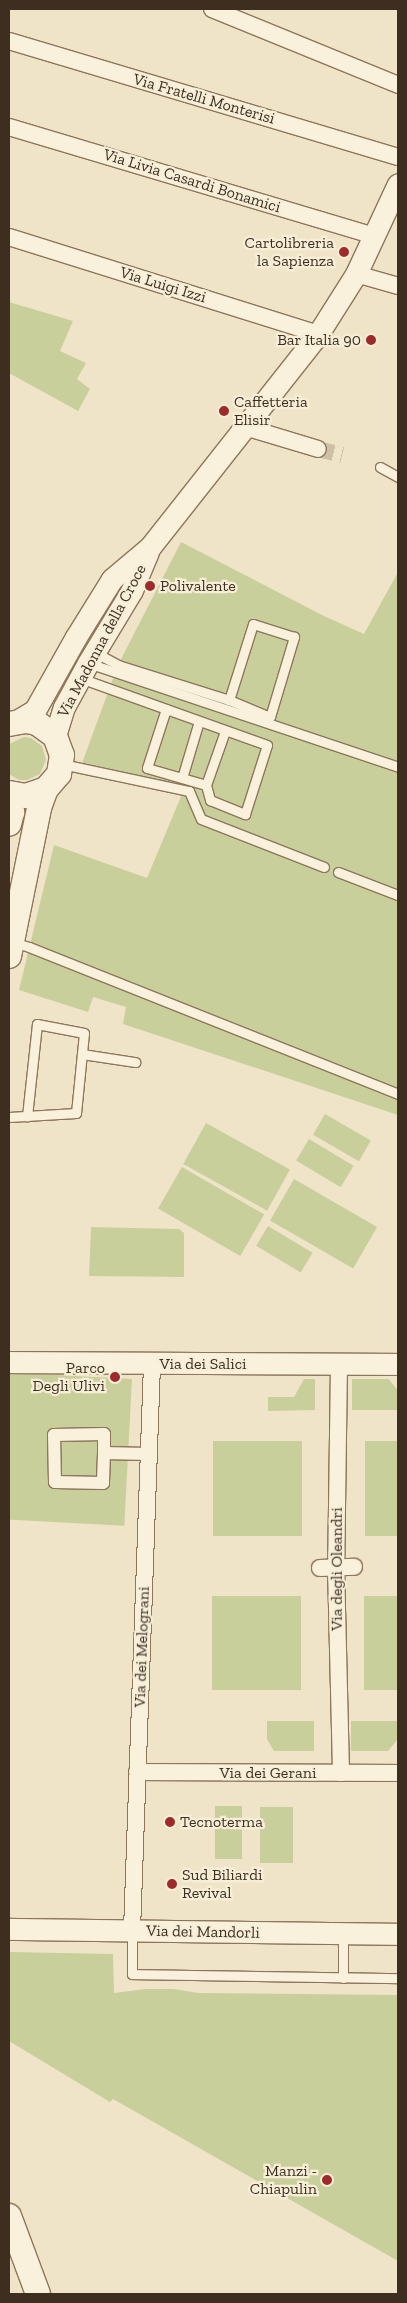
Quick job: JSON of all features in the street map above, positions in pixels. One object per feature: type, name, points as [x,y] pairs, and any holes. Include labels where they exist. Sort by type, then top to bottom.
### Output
[{"type":"main road","points":[[10,949],[39,808],[46,789],[53,782],[61,764],[59,745],[55,736],[37,723],[12,723]]},
{"type":"main road","points":[[9,793],[26,796],[46,789]]},
{"type":"main road","points":[[9,804],[12,812],[9,824]]},
{"type":"main road","points":[[9,2216],[38,2294]]},
{"type":"street","points":[[212,9],[398,85]]},
{"type":"street","name":"Via Fratelli Monterisi","points":[[9,41],[398,157]]},
{"type":"street","name":"Via Livia Casardi Bonamici","points":[[9,127],[374,236]]},
{"type":"street","name":"Via Madonna della Croce","points":[[12,723],[35,710],[76,637],[112,580],[150,547],[318,334],[356,274],[398,184]]},
{"type":"street","name":"Via Luigi Izzi","points":[[9,237],[318,334]]},
{"type":"street","points":[[356,274],[398,286]]},
{"type":"street","points":[[245,427],[318,449]]},
{"type":"street","name":"Via Madonna della Croce","points":[[55,736],[64,707],[87,664],[132,590],[150,547]]},
{"type":"street","name":"Via dei Salici","points":[[9,1362],[398,1364]]},
{"type":"street","name":"Via dei Melograni","points":[[132,1931],[152,1364]]},
{"type":"street","name":"Via degli Oleandri","points":[[339,1364],[328,1568],[341,1773]]},
{"type":"street","points":[[104,1434],[104,1453],[103,1483],[55,1482],[54,1435],[104,1434]]},
{"type":"street","points":[[104,1453],[148,1454]]},
{"type":"street","points":[[328,1568],[354,1567]]},
{"type":"street","name":"Via dei Gerani","points":[[137,1772],[398,1773]]},
{"type":"street","name":"Via dei Mandorli","points":[[9,1930],[398,1934]]},
{"type":"lane","points":[[380,467],[398,477]]},
{"type":"lane","points":[[87,664],[118,665],[229,700],[270,717],[294,637],[253,624],[229,700]]},
{"type":"lane","points":[[87,664],[166,709],[266,745],[245,814],[210,800],[206,785],[226,731]]},
{"type":"lane","points":[[87,664],[398,767]]},
{"type":"lane","points":[[166,709],[147,768],[206,785]]},
{"type":"lane","points":[[182,778],[199,721]]},
{"type":"lane","points":[[61,764],[189,791],[200,819],[324,867]]},
{"type":"lane","points":[[338,872],[398,895]]},
{"type":"lane","points":[[10,949],[29,947],[398,1094]]},
{"type":"lane","points":[[9,1117],[27,1116],[76,1113],[84,1033],[38,1024],[27,1116]]},
{"type":"lane","points":[[82,1054],[135,1062]]},
{"type":"lane","points":[[132,1931],[132,1974],[398,1978]]},
{"type":"lane","points":[[343,1933],[343,1978]]},
{"type":"green space","points":[[9,302],[73,321],[60,351],[86,363],[77,379],[90,389],[78,411],[9,373]]},
{"type":"green space","points":[[181,542],[324,616],[364,634],[398,572],[398,1115],[123,1024],[126,1007],[93,997],[88,1012],[19,990],[54,845],[147,878],[182,794],[78,774],[118,665]]},
{"type":"green space","points":[[24,737],[31,738],[42,746],[46,760],[40,774],[27,780],[19,780],[9,774],[9,744]]},
{"type":"green space","points":[[325,1114],[371,1140],[359,1161],[313,1135]]},
{"type":"green space","points":[[206,1123],[290,1170],[267,1211],[183,1164]]},
{"type":"green space","points":[[309,1139],[354,1166],[341,1187],[296,1160]]},
{"type":"green space","points":[[182,1167],[264,1214],[240,1256],[158,1209]]},
{"type":"green space","points":[[294,1179],[377,1227],[353,1269],[270,1221]]},
{"type":"green space","points":[[268,1226],[313,1253],[301,1272],[256,1246]]},
{"type":"green space","points":[[91,1227],[179,1229],[184,1233],[184,1277],[89,1276]]},
{"type":"green space","points":[[9,1373],[132,1379],[124,1526],[9,1520]]},
{"type":"green space","points":[[304,1379],[315,1379],[315,1410],[268,1411],[268,1397],[294,1397]]},
{"type":"green space","points":[[352,1379],[389,1379],[398,1391],[398,1410],[352,1410]]},
{"type":"green space","points":[[213,1441],[302,1441],[302,1536],[213,1536]]},
{"type":"green space","points":[[365,1441],[398,1441],[398,1536],[365,1536]]},
{"type":"green space","points":[[212,1596],[301,1596],[301,1690],[212,1690]]},
{"type":"green space","points":[[364,1596],[398,1596],[398,1690],[364,1690]]},
{"type":"green space","points":[[267,1721],[314,1721],[314,1751],[274,1751],[267,1739]]},
{"type":"green space","points":[[351,1721],[398,1721],[398,1739],[388,1751],[351,1751]]},
{"type":"green space","points":[[215,1806],[242,1806],[242,1859],[215,1859]]},
{"type":"green space","points":[[260,1807],[293,1807],[293,1863],[260,1863]]},
{"type":"green space","name":"Manzi - Chiapulin","points":[[9,1952],[113,1954],[114,1993],[146,1989],[173,1989],[199,1993],[398,1995],[398,2261],[113,2099],[110,2102],[9,2041]]},
{"type":"tunnel","points":[[318,449],[342,455]]},
{"type":"place","name":"Cartolibreria la Sapienza","points":[[344,252]]},
{"type":"place","name":"Bar Italia 90","points":[[371,340]]},
{"type":"place","name":"Caffetteria Elisir","points":[[224,411]]},
{"type":"place","name":"Polivalente","points":[[150,586]]},
{"type":"place","name":"Parco Degli Ulivi","points":[[115,1377]]},
{"type":"place","name":"Tecnoterma","points":[[170,1822]]},
{"type":"place","name":"Sud Biliardi Revival","points":[[172,1884]]},
{"type":"place","name":"Manzi - Chiapulin","points":[[327,2180]]}]
